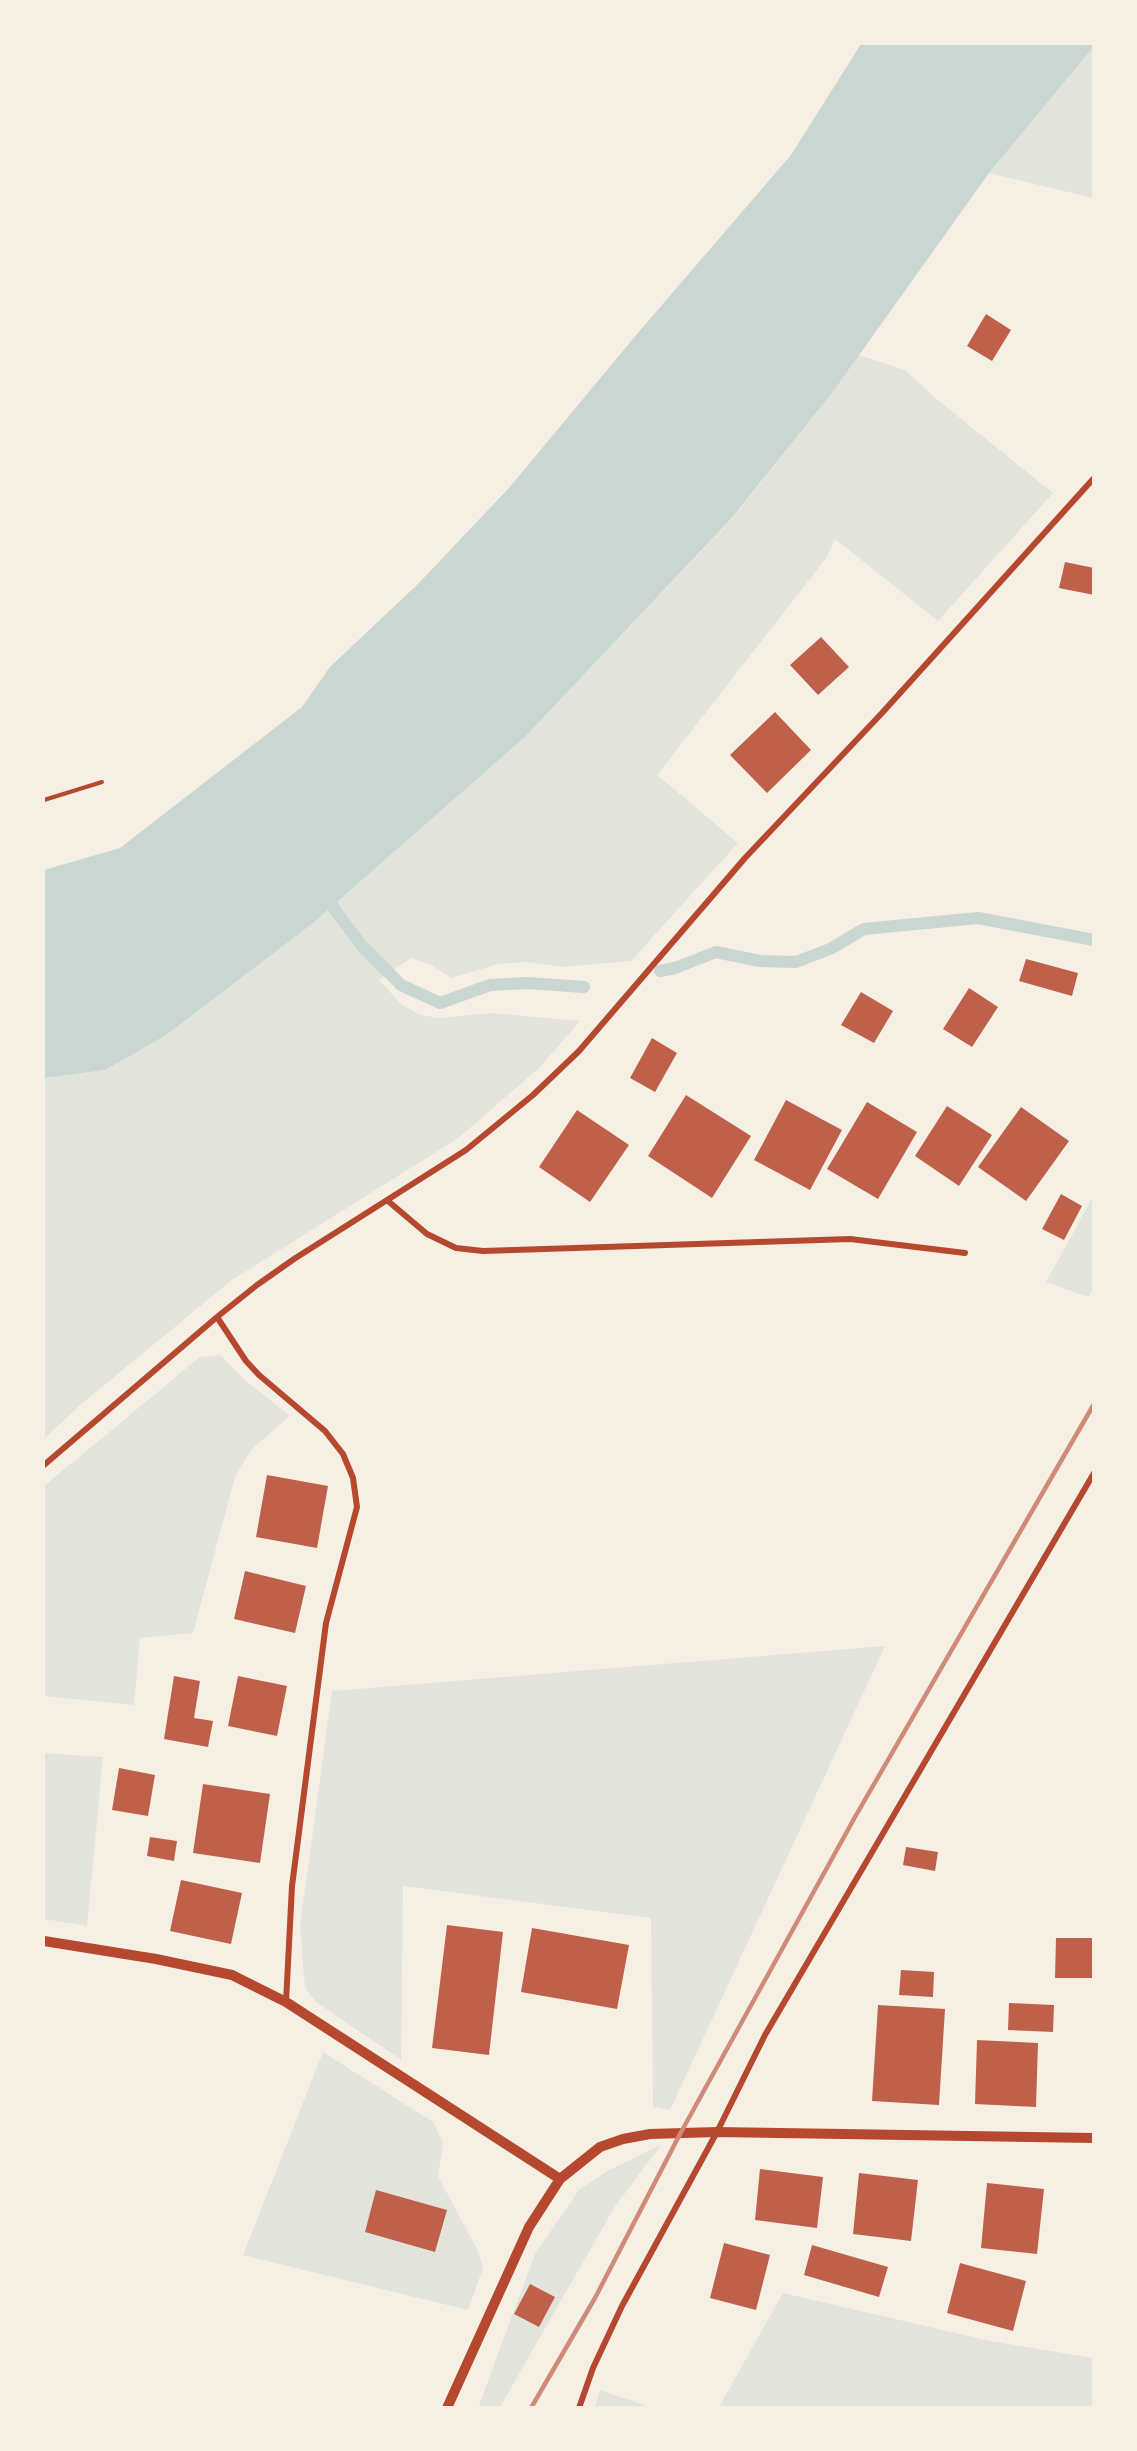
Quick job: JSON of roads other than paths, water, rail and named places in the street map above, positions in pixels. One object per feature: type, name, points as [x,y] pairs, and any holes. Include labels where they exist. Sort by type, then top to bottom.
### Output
[{"type":"street","points":[[44,1465],[217,1317],[294,1259],[466,1150],[532,1095],[579,1051],[745,858],[882,713],[1094,478]]},
{"type":"street","points":[[388,1201],[427,1234],[456,1248],[483,1251],[850,1239],[965,1253]]},
{"type":"street","points":[[217,1317],[246,1361],[259,1375],[325,1431],[343,1455],[353,1478],[357,1507],[326,1623],[292,1886],[286,2002]]},
{"type":"street","points":[[579,2408],[593,2368],[622,2306],[717,2132],[765,2035],[1094,1473]]},
{"type":"street","points":[[44,1941],[156,1959],[232,1975],[286,2002],[561,2179]]},
{"type":"street","points":[[447,2408],[528,2227],[561,2179],[600,2147],[623,2139],[650,2134],[717,2132],[1094,2138]]},
{"type":"waterway","points":[[323,893],[361,945],[401,985],[440,1003],[490,985],[527,983],[584,987]]},
{"type":"waterway","points":[[660,971],[675,968],[716,952],[760,961],[796,962],[830,949],[864,929],[978,918],[1094,940]]},
{"type":"railway","points":[[531,2408],[595,2298],[680,2134],[855,1817],[1094,1404]]}]
